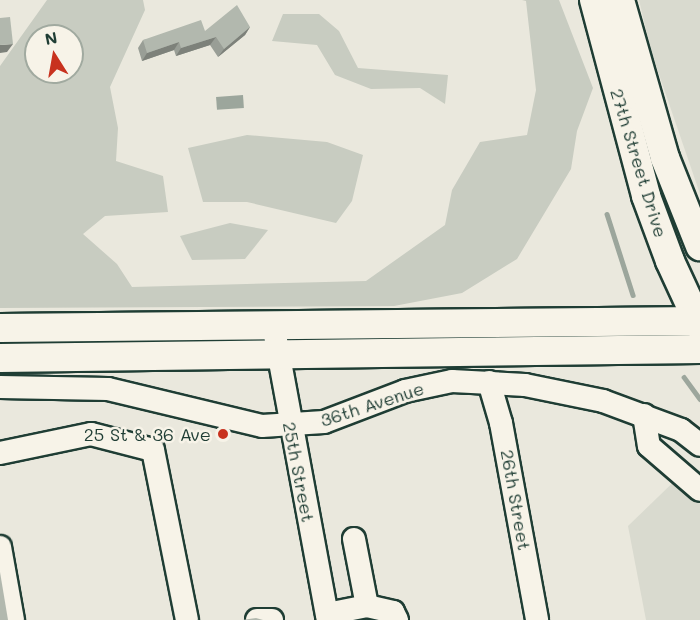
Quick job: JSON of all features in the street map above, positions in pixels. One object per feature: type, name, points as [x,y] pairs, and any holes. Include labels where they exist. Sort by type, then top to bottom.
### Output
[{"type":"main road","name":"27th Street Drive","points":[[594,0],[630,144],[670,261],[699,323]]},
{"type":"main road","name":"27th Street Drive","points":[[620,0],[665,158],[700,246]]},
{"type":"main road","points":[[630,321],[655,314],[668,303],[672,290],[670,261]]},
{"type":"main road","points":[[0,328],[630,321],[699,323]]},
{"type":"main road","name":"36th Avenue","points":[[0,358],[700,349]]},
{"type":"main road","points":[[641,350],[667,362],[700,369]]},
{"type":"street","name":"25th Street","points":[[273,324],[290,425],[328,617]]},
{"type":"street","name":"36th Avenue","points":[[0,387],[108,389],[262,426],[290,425],[337,418],[423,386],[452,381],[489,382],[565,392],[644,415],[681,430],[700,445]]},
{"type":"street","name":"26th Street","points":[[489,382],[501,423],[537,620]]},
{"type":"street","points":[[644,415],[649,446],[700,490]]},
{"type":"street","points":[[0,453],[91,434],[153,450],[187,620]]},
{"type":"street","points":[[354,539],[367,606]]},
{"type":"street","points":[[0,547],[13,620]]},
{"type":"street","points":[[328,617],[367,606],[393,612],[397,620]]},
{"type":"street","points":[[257,620],[272,620]]},
{"type":"shaded area","points":[[47,0],[143,0],[145,10],[110,87],[118,128],[116,161],[163,176],[168,212],[105,216],[83,234],[117,264],[132,287],[366,281],[445,225],[452,190],[480,142],[527,135],[536,90],[526,1],[522,0],[559,0],[593,88],[577,131],[571,169],[517,259],[462,293],[394,306],[0,308],[0,66],[24,32],[24,84],[84,84],[84,24],[30,24]]},
{"type":"shaded area","points":[[639,0],[700,0],[700,194],[651,51]]},
{"type":"shaded area","points":[[283,14],[319,14],[339,31],[358,68],[448,75],[445,104],[420,88],[371,89],[335,75],[317,45],[272,41]]},
{"type":"shaded area","points":[[243,95],[244,108],[217,110],[216,97]]},
{"type":"shaded area","points":[[247,135],[327,142],[363,155],[352,201],[336,223],[247,202],[203,202],[188,148]]},
{"type":"shaded area","points":[[230,223],[268,230],[245,259],[192,260],[180,236]]},
{"type":"shaded area","points":[[688,468],[700,476],[700,620],[646,620],[628,526]]},
{"type":"building","points":[[237,5],[250,27],[224,49],[216,37],[181,48],[179,42],[147,53],[143,40],[201,20],[205,31]]},
{"type":"building","points":[[10,17],[13,44],[0,45],[0,18]]},
{"type":"building","points":[[0,572],[8,620],[0,620]]},
{"type":"waterway","points":[[607,214],[633,295]]},
{"type":"waterway","points":[[684,377],[700,399]]},
{"type":"place","name":"25 St & 36 Ave","points":[[223,434]]}]
